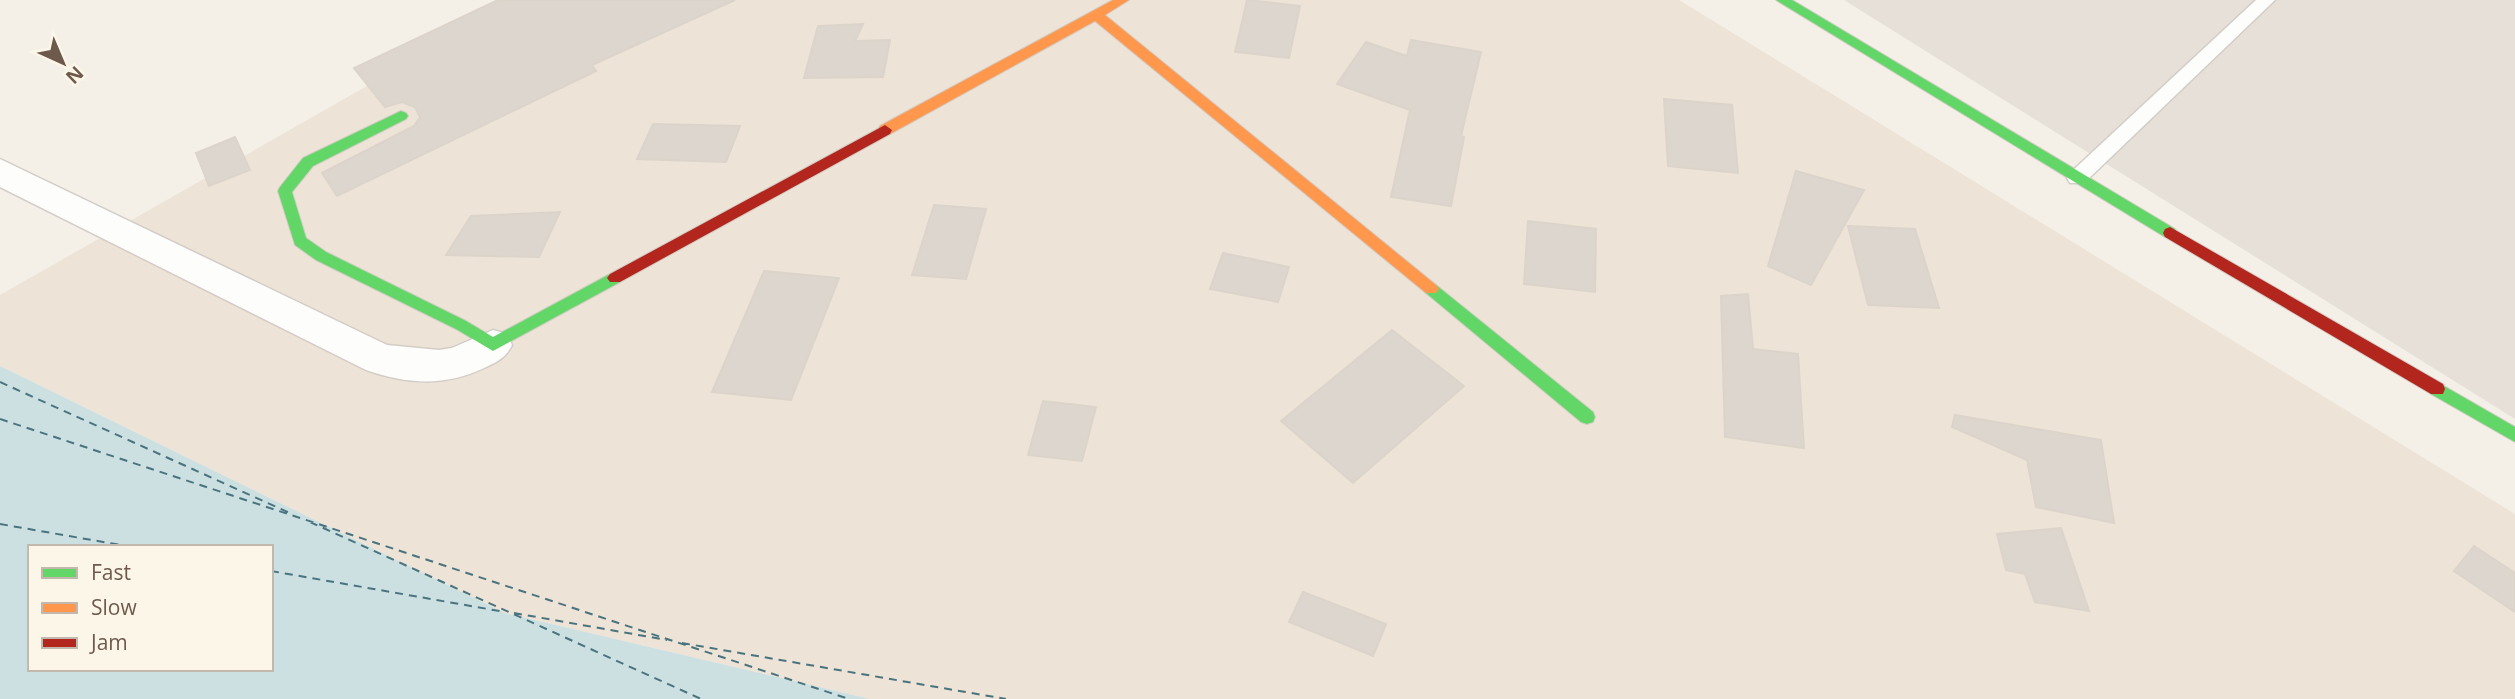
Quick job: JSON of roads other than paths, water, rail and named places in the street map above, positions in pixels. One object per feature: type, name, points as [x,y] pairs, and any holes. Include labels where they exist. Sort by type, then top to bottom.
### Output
[{"type":"street","points":[[0,172],[380,359],[415,367],[441,368],[470,359],[1123,0]]},
{"type":"street","points":[[1782,0],[2077,178],[2515,435]]},
{"type":"street","points":[[1096,15],[1587,417]]},
{"type":"street","points":[[401,116],[308,162],[285,191],[300,241],[321,256],[461,326],[493,345]]},
{"type":"lane","points":[[2077,178],[2266,0]]}]
